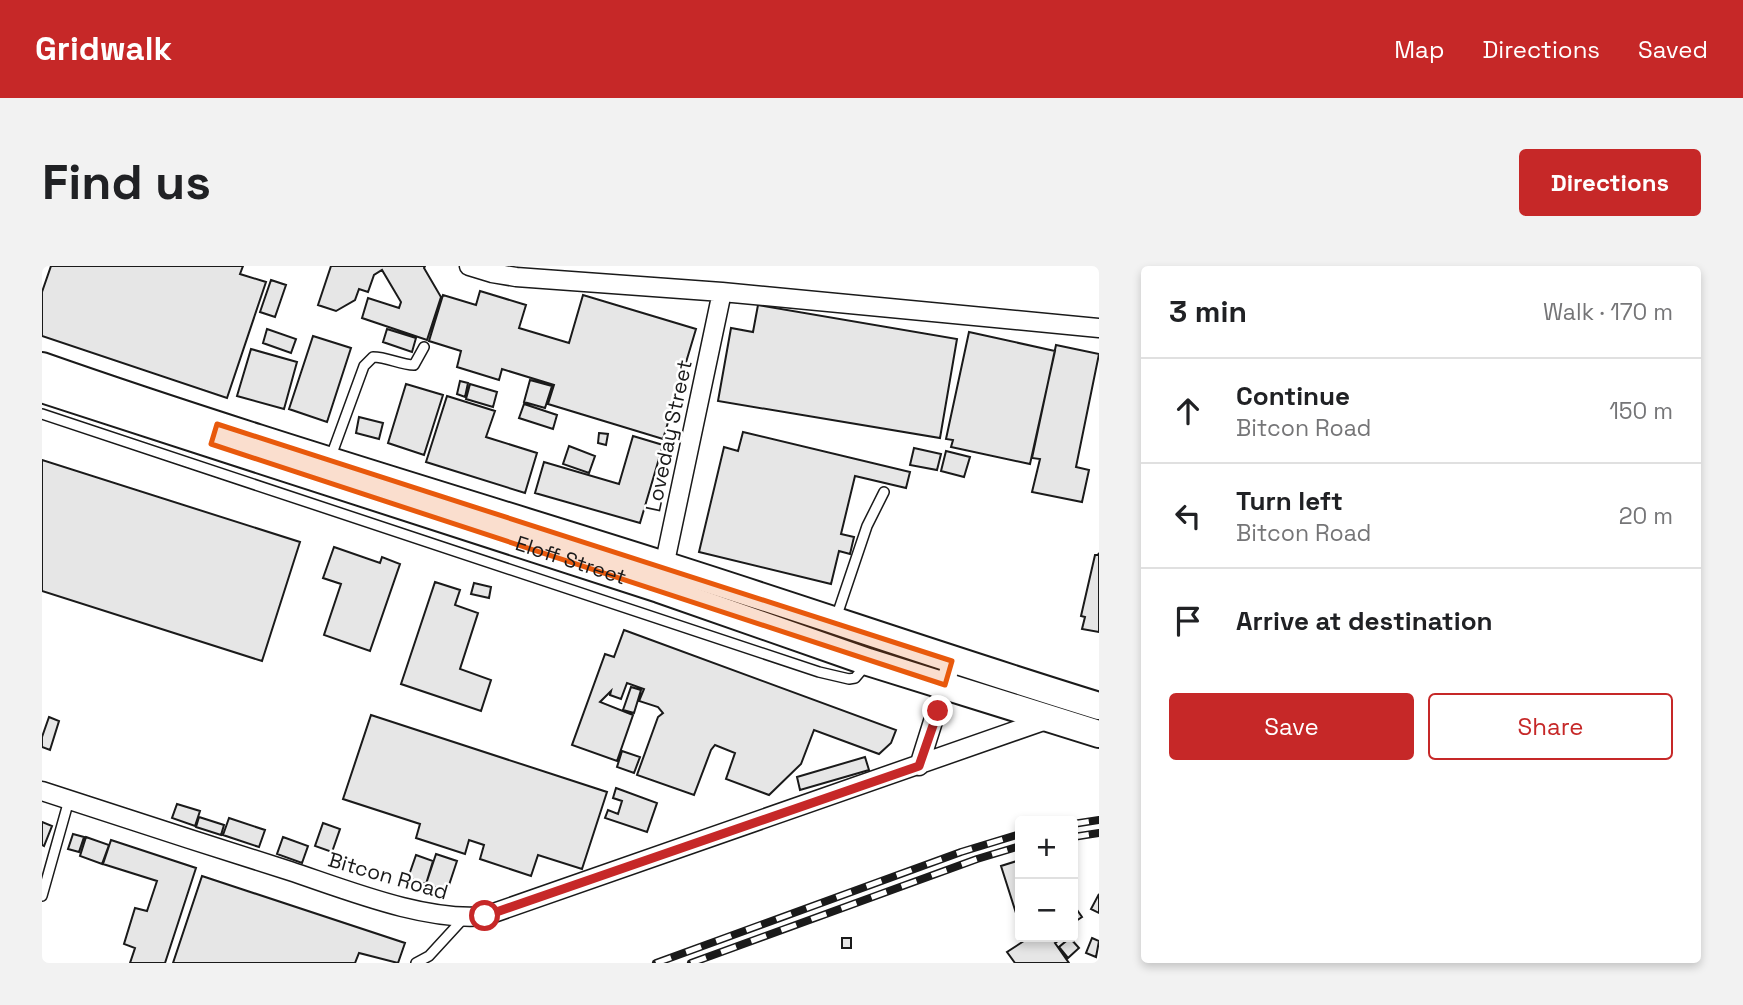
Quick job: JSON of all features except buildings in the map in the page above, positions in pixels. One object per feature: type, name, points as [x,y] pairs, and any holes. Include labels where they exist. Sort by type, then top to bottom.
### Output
[{"type":"street","points":[[469,266],[516,277],[722,292],[1099,328]]},
{"type":"street","name":"Loveday Street","points":[[662,577],[722,292]]},
{"type":"street","name":"Eloff Street","points":[[42,366],[170,411],[214,434],[662,577],[835,622],[876,636],[948,673],[1051,718],[1099,734]]},
{"type":"street","name":"Eloff Street","points":[[42,389],[214,434],[330,460],[662,577],[868,662],[948,673],[1099,706]]},
{"type":"street","points":[[919,766],[930,739],[948,673]]},
{"type":"street","name":"Bitcon Road","points":[[42,791],[344,889],[432,915],[463,919],[485,916],[1051,718]]},
{"type":"lane","points":[[330,460],[363,366],[373,357],[385,357],[415,365],[424,347]]},
{"type":"lane","points":[[42,414],[819,672],[855,678],[868,662],[876,636]]},
{"type":"lane","points":[[835,622],[867,526],[884,492]]},
{"type":"lane","points":[[42,896],[69,800]]},
{"type":"lane","points":[[416,963],[429,956],[463,919]]},
{"type":"highlighted area","points":[[217,424],[952,661],[945,685],[211,444]]},
{"type":"railway","points":[[1078,823],[1099,820]]},
{"type":"railway","points":[[1078,836],[1099,833]]},
{"type":"railway","points":[[656,963],[961,852],[1015,836]]},
{"type":"railway","points":[[691,963],[1015,848]]},
{"type":"route","points":[[485,916],[919,766],[938,711]]}]
